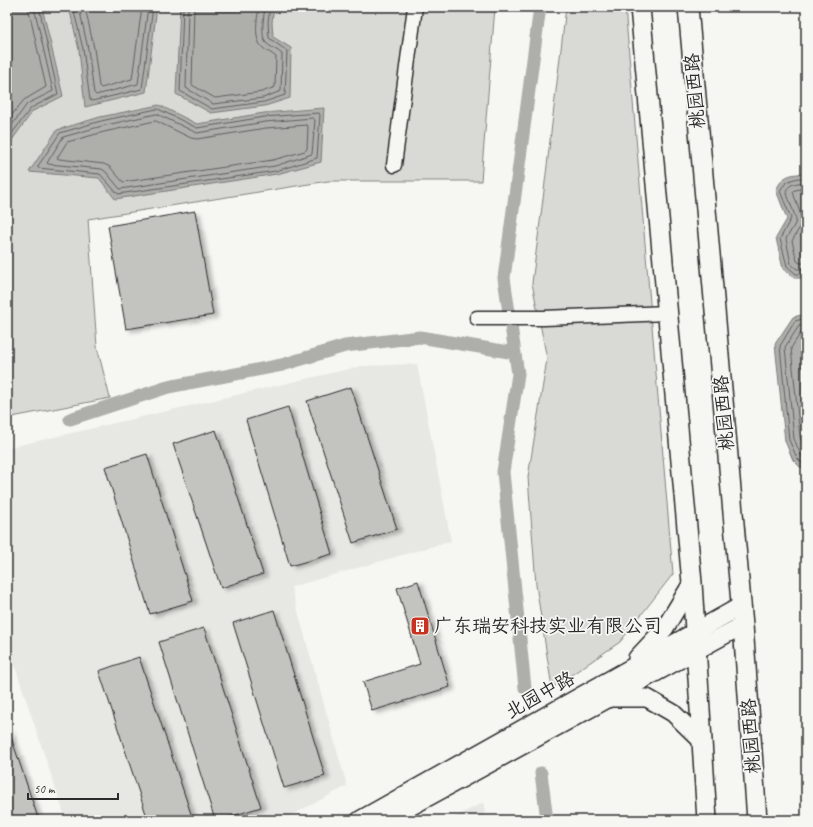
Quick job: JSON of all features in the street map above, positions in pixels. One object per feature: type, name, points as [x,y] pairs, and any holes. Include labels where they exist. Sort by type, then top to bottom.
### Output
[{"type":"main road","points":[[640,7],[692,583],[706,820]]},
{"type":"main road","name":"桃园西路","points":[[688,7],[743,625],[757,820]]},
{"type":"street","points":[[394,165],[415,7]]},
{"type":"street","points":[[477,318],[544,318],[668,313]]},
{"type":"street","points":[[625,671],[665,628],[692,583]]},
{"type":"street","name":"北园中路","points":[[360,820],[741,606]]},
{"type":"street","name":"北园中路","points":[[386,820],[743,625]]},
{"type":"street","points":[[610,698],[647,698],[673,712],[702,741]]},
{"type":"shaded area","points":[[7,7],[495,7],[481,181],[328,181],[88,219],[97,347],[110,398],[7,418]]},
{"type":"shaded area","points":[[566,7],[625,7],[673,574],[620,642],[552,688],[536,585],[528,477],[547,359],[532,283]]},
{"type":"shaded area","points":[[417,364],[451,541],[291,587],[347,786],[282,820],[66,820],[7,642],[7,448],[362,366]]},
{"type":"shaded area","points":[[484,802],[485,820],[449,820]]},
{"type":"water","points":[[7,7],[42,7],[63,96],[33,111],[7,147]]},
{"type":"water","points":[[69,7],[157,7],[146,92],[85,107],[79,50]]},
{"type":"water","points":[[180,7],[274,7],[272,22],[273,37],[291,48],[290,98],[265,106],[211,113],[176,94]]},
{"type":"water","points":[[159,105],[197,124],[264,113],[324,108],[321,162],[277,174],[115,199],[99,178],[29,172],[57,130],[100,117]]},
{"type":"water","points":[[806,173],[806,278],[794,278],[783,269],[776,238],[787,219],[776,190],[782,181],[788,176]]},
{"type":"water","points":[[806,314],[806,468],[800,467],[793,460],[785,441],[775,344],[793,317]]},
{"type":"building","points":[[195,211],[213,315],[126,329],[108,226]]},
{"type":"building","points":[[351,387],[397,529],[353,543],[307,401]]},
{"type":"building","points":[[288,407],[332,554],[290,566],[246,420]]},
{"type":"building","points":[[216,430],[263,574],[221,588],[173,444]]},
{"type":"building","points":[[147,454],[193,601],[150,614],[105,467]]},
{"type":"building","name":"广东瑞安科技实业有限公司","points":[[418,581],[450,687],[372,711],[363,682],[420,664],[397,588]]},
{"type":"building","points":[[274,610],[325,776],[284,788],[233,623]]},
{"type":"building","points":[[204,628],[261,807],[220,820],[215,820],[159,642]]},
{"type":"building","points":[[139,657],[193,820],[148,820],[99,671]]},
{"type":"building","points":[[7,731],[9,731],[38,818],[33,820],[7,820]]},
{"type":"waterway","points":[[525,688],[503,472],[518,374],[504,278],[540,7]]},
{"type":"waterway","points":[[70,419],[168,387],[282,365],[345,346],[420,337],[515,353]]},
{"type":"waterway","points":[[541,773],[547,820]]},
{"type":"place","name":"广东瑞安科技实业有限公司","points":[[420,626]]}]
